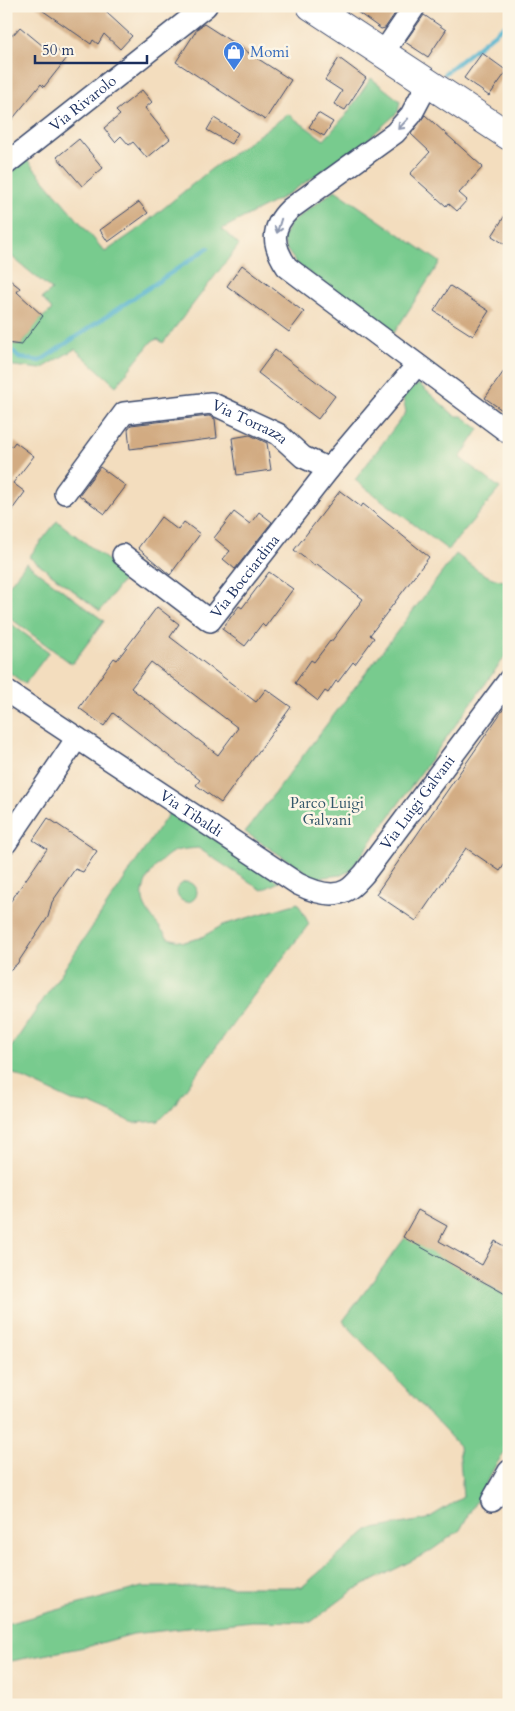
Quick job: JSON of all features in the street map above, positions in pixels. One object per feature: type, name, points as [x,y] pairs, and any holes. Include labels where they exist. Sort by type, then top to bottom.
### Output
[{"type":"main road","points":[[311,6],[509,136]]},
{"type":"street","name":"Via Rivarolo","points":[[6,164],[206,6]]},
{"type":"street","points":[[383,52],[415,6]]},
{"type":"street","points":[[428,83],[411,115],[394,133],[290,209],[278,220],[275,241],[278,254],[287,267],[509,433]]},
{"type":"street","points":[[329,469],[416,365]]},
{"type":"street","name":"Via Torrazza","points":[[65,493],[124,413],[211,403],[278,434],[303,457],[329,469]]},
{"type":"street","name":"Via Bocciardina","points":[[123,555],[210,621],[329,469]]},
{"type":"street","name":"Via Luigi Galvani","points":[[308,889],[329,895],[347,891],[364,874],[509,680]]},
{"type":"street","name":"Via Tibaldi","points":[[6,691],[308,889]]},
{"type":"street","points":[[6,843],[76,738]]},
{"type":"street","points":[[492,1501],[509,1471]]},
{"type":"green space","points":[[371,78],[400,101],[398,112],[364,143],[285,196],[222,229],[239,245],[163,343],[158,339],[152,341],[116,386],[75,349],[41,369],[6,365],[6,343],[21,345],[39,320],[52,310],[42,298],[52,290],[6,252],[6,176],[27,160],[105,252],[137,230],[210,170],[288,114],[324,140],[346,115]]},
{"type":"green space","points":[[335,190],[440,262],[394,333],[298,265],[286,249],[283,238],[290,223]]},
{"type":"green space","points":[[419,384],[455,416],[462,416],[479,429],[460,458],[500,488],[448,550],[355,480],[406,412],[402,394]]},
{"type":"green space","points":[[57,521],[127,575],[100,611],[29,557]]},
{"type":"green space","name":"Parco Luigi Galvani","points":[[456,554],[487,576],[509,581],[509,651],[350,871],[341,875],[315,878],[245,832]]},
{"type":"green space","points":[[26,563],[104,621],[72,664],[6,615],[6,589]]},
{"type":"green space","points":[[6,620],[49,652],[25,684],[6,670]]},
{"type":"green space","points":[[171,810],[279,882],[262,890],[198,848],[171,853],[154,869],[143,891],[143,899],[147,910],[168,938],[184,942],[200,938],[223,925],[298,903],[309,924],[251,999],[172,1108],[159,1121],[134,1123],[91,1104],[72,1101],[6,1070],[6,1055]]},
{"type":"green space","points":[[187,882],[194,885],[197,892],[194,899],[187,902],[180,899],[177,892],[180,885]]},
{"type":"green space","points":[[407,1235],[509,1298],[509,1447],[497,1463],[460,1530],[429,1552],[354,1590],[311,1622],[252,1621],[133,1634],[90,1646],[6,1662],[6,1624],[142,1587],[302,1587],[368,1530],[427,1519],[463,1497],[459,1446],[343,1321]]},
{"type":"building","points":[[36,6],[111,6],[107,13],[132,36],[120,49],[104,34],[98,44],[93,40],[91,44]]},
{"type":"building","points":[[349,6],[400,6],[385,28],[381,29]]},
{"type":"building","points":[[424,15],[446,30],[428,57],[405,42]]},
{"type":"building","name":"Momi","points":[[204,24],[291,80],[265,120],[176,62],[198,28]]},
{"type":"building","points":[[20,27],[43,46],[47,42],[67,58],[44,87],[41,84],[6,127],[6,30],[13,35]]},
{"type":"building","points":[[482,53],[507,71],[489,96],[464,78]]},
{"type":"building","points":[[339,58],[366,78],[345,110],[334,104],[342,91],[325,80]]},
{"type":"building","points":[[142,90],[152,102],[145,108],[170,139],[147,158],[133,142],[129,145],[121,136],[115,142],[104,128],[120,115],[116,111]]},
{"type":"building","points":[[318,113],[333,122],[324,136],[309,127]]},
{"type":"building","points":[[425,115],[483,167],[459,193],[467,200],[457,211],[448,203],[446,206],[410,174],[430,152],[411,134]]},
{"type":"building","points":[[214,118],[238,133],[231,144],[207,130]]},
{"type":"building","points":[[79,139],[103,168],[82,186],[57,157]]},
{"type":"building","points":[[139,202],[148,213],[108,242],[100,230]]},
{"type":"building","points":[[509,209],[509,247],[492,236]]},
{"type":"building","points":[[242,265],[304,312],[289,332],[227,286]]},
{"type":"building","points":[[6,277],[20,288],[17,292],[43,316],[21,345],[6,343]]},
{"type":"building","points":[[450,286],[489,311],[473,336],[434,311]]},
{"type":"building","points":[[275,350],[335,396],[318,419],[258,373]]},
{"type":"building","points":[[509,364],[509,415],[485,398]]},
{"type":"building","points":[[209,416],[215,419],[217,438],[130,449],[128,429],[131,425]]},
{"type":"building","points":[[250,435],[267,443],[271,470],[237,475],[232,438]]},
{"type":"building","points":[[6,441],[12,446],[15,442],[34,456],[13,483],[25,492],[6,518]]},
{"type":"building","points":[[100,467],[126,486],[105,514],[79,495]]},
{"type":"building","points":[[340,491],[361,507],[363,504],[429,557],[370,635],[374,638],[355,664],[353,662],[338,682],[336,681],[328,693],[325,691],[318,701],[295,683],[311,660],[314,662],[331,642],[363,599],[317,564],[315,566],[294,550]]},
{"type":"building","points":[[234,512],[250,524],[259,512],[272,522],[235,569],[223,559],[230,551],[214,538]]},
{"type":"building","points":[[161,517],[178,530],[184,522],[200,534],[170,575],[138,548]]},
{"type":"building","points":[[269,572],[293,589],[265,627],[262,624],[245,646],[222,629],[239,606],[242,608]]},
{"type":"building","points":[[157,607],[179,624],[170,637],[256,702],[266,689],[291,707],[221,803],[196,785],[200,780],[113,713],[104,726],[79,708],[114,658],[117,660]],"holes":[[[151,662],[238,728],[218,755],[131,688]]]},
{"type":"building","points":[[509,701],[509,858],[500,871],[466,848],[416,921],[376,894]]},
{"type":"building","points":[[48,818],[97,851],[83,872],[75,869],[52,902],[48,917],[17,964],[6,973],[6,908],[47,849],[33,840]]},
{"type":"building","points":[[418,1210],[447,1226],[439,1241],[482,1265],[495,1241],[509,1249],[509,1296],[403,1237]]},
{"type":"waterway","points":[[445,73],[509,22]]},
{"type":"waterway","points":[[6,351],[14,352],[19,358],[40,361],[208,248]]},
{"type":"place","name":"Momi","points":[[234,71]]}]
